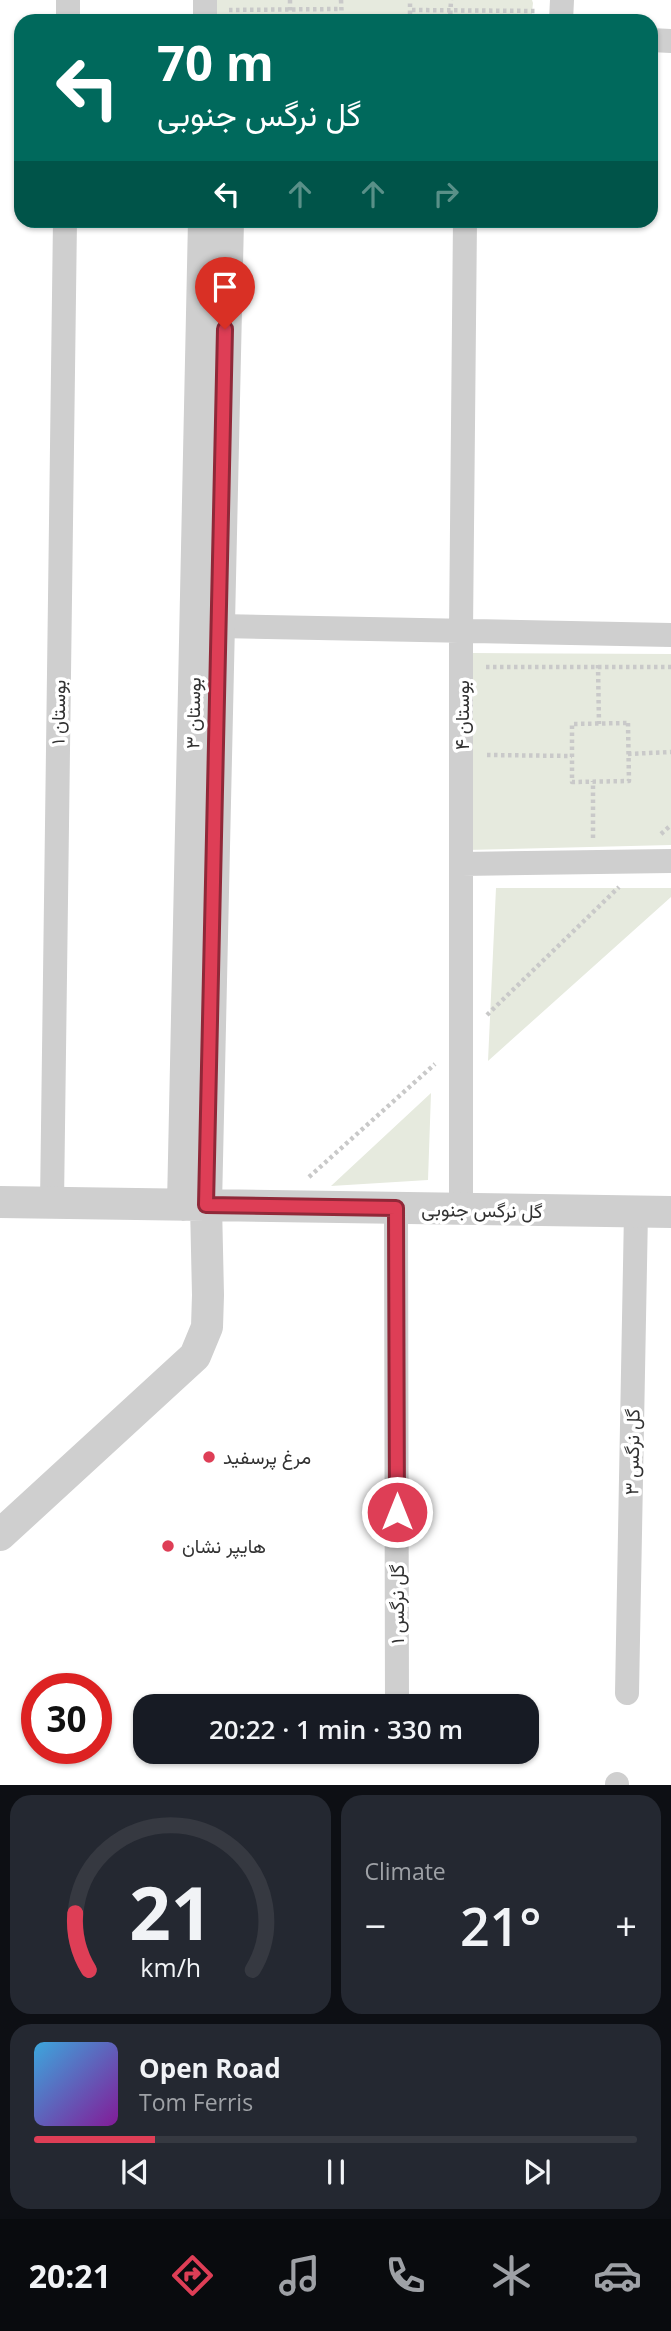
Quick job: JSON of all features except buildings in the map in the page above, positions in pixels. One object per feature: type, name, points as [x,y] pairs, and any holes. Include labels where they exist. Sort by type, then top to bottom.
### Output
[{"type":"street","name":"بوستان ۱","points":[[52,1203],[65,228]]},
{"type":"street","name":"بوستان ۳","points":[[195,1205],[204,228]]},
{"type":"street","name":"بوستان ۳","points":[[195,1205],[219,626],[228,228]]},
{"type":"street","name":"بوستان ۴","points":[[461,1209],[461,630],[465,228]]},
{"type":"street","points":[[219,626],[671,635]]},
{"type":"street","points":[[462,864],[671,861]]},
{"type":"street","name":"گل نرگس جنوبی","points":[[0,1202],[671,1212]]},
{"type":"street","points":[[0,1535],[195,1356],[206,1327],[195,1205]]},
{"type":"street","name":"گل نرگس ۱","points":[[396,1208],[397,1694]]},
{"type":"street","name":"گل نرگس ۳","points":[[627,1693],[636,1212]]},
{"type":"path","points":[[290,0],[290,14]]},
{"type":"path","points":[[341,0],[341,14]]},
{"type":"path","points":[[410,0],[411,14]]},
{"type":"path","points":[[451,14],[452,0]]},
{"type":"path","points":[[212,10],[340,9]]},
{"type":"path","points":[[412,10],[532,10]]},
{"type":"path","points":[[598,634],[599,723]]},
{"type":"path","points":[[477,667],[671,667]]},
{"type":"path","points":[[628,723],[628,754],[629,781],[572,782],[572,724],[628,723]]},
{"type":"path","points":[[628,754],[671,752]]},
{"type":"path","points":[[476,755],[572,756]]},
{"type":"path","points":[[593,781],[593,839]]},
{"type":"path","points":[[671,825],[658,837],[671,836]]},
{"type":"path","points":[[580,839],[606,838]]},
{"type":"shaded area","points":[[213,0],[532,0],[533,3],[532,14],[214,14]]},
{"type":"shaded area","points":[[471,653],[671,654],[671,845],[466,850]]},
{"type":"shaded area","points":[[496,888],[671,888],[671,897],[488,1061]]},
{"type":"shaded area","points":[[431,1093],[428,1180],[331,1186]]},
{"type":"place","name":"مرغ پرسفید","points":[[209,1457]]},
{"type":"place","name":"هایپر نشان","points":[[168,1546]]},
{"type":"route","points":[[225,329],[206,1205],[396,1208],[397,1512]]}]
